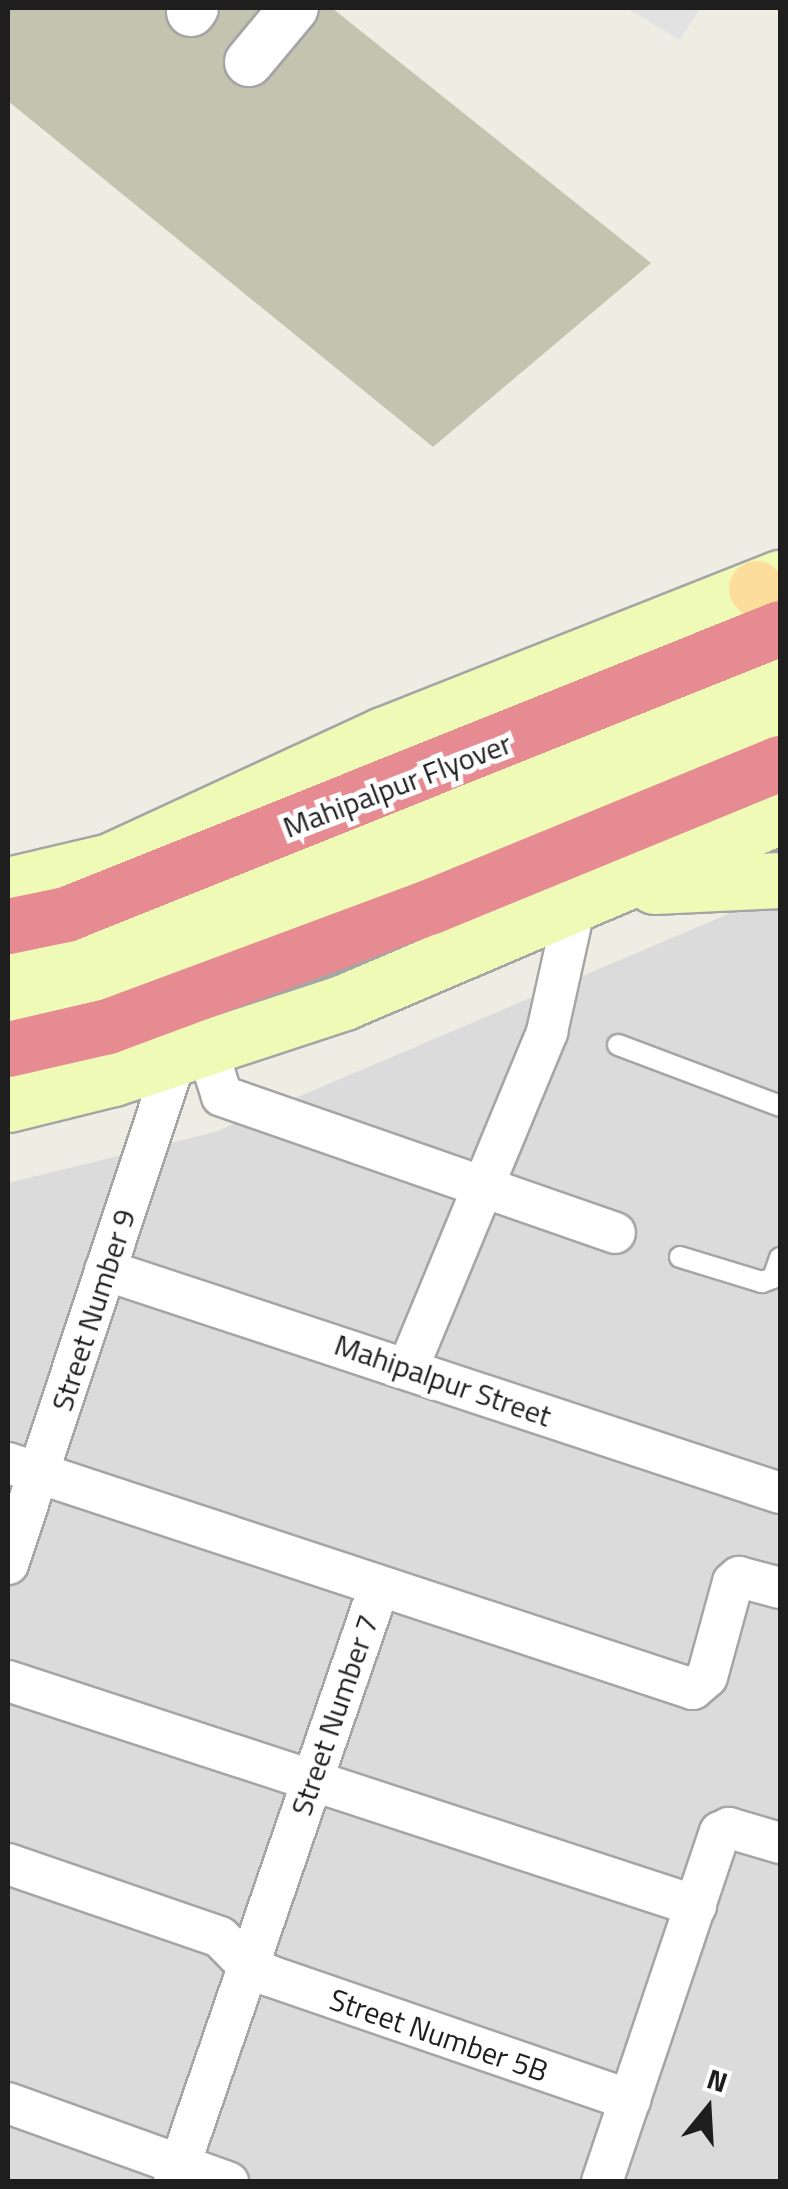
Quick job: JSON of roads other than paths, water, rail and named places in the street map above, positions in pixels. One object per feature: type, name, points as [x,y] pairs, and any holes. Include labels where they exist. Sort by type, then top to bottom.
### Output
[{"type":"highway","name":"Mahipalpur Flyover","points":[[8,926],[66,914],[774,602]]},
{"type":"highway","points":[[8,1049],[108,1026],[180,1000],[431,906],[780,763]]},
{"type":"main road","points":[[8,885],[110,862],[383,736],[774,602]]},
{"type":"main road","points":[[8,966],[108,942],[780,670]]},
{"type":"main road","points":[[8,1012],[90,991],[780,722]]},
{"type":"main road","points":[[8,1104],[344,1002],[780,816]]},
{"type":"main road","points":[[581,904],[633,887],[780,880]]},
{"type":"street","points":[[250,62],[294,8]]},
{"type":"street","points":[[408,1368],[488,1189],[547,1032],[581,904]]},
{"type":"street","points":[[191,1050],[222,1096],[615,1233]]},
{"type":"street","name":"Street Number 9","points":[[8,1564],[23,1469],[191,1050]]},
{"type":"street","name":"Mahipalpur Street","points":[[105,1270],[780,1493]]},
{"type":"street","name":"Street Number 7","points":[[23,1469],[378,1587],[177,2174]]},
{"type":"street","points":[[378,1587],[693,1688],[707,1677],[733,1582],[739,1576],[780,1588]]},
{"type":"street","points":[[8,1682],[696,1906]]},
{"type":"street","points":[[602,2182],[723,1828],[780,1843]]},
{"type":"street","points":[[8,1864],[220,1938],[249,1967]]},
{"type":"street","name":"Street Number 5B","points":[[249,1967],[630,2100]]},
{"type":"street","points":[[8,2104],[177,2174],[228,2182]]},
{"type":"lane","points":[[618,1045],[780,1106]]},
{"type":"lane","points":[[680,1257],[762,1282],[773,1278],[780,1258]]}]
